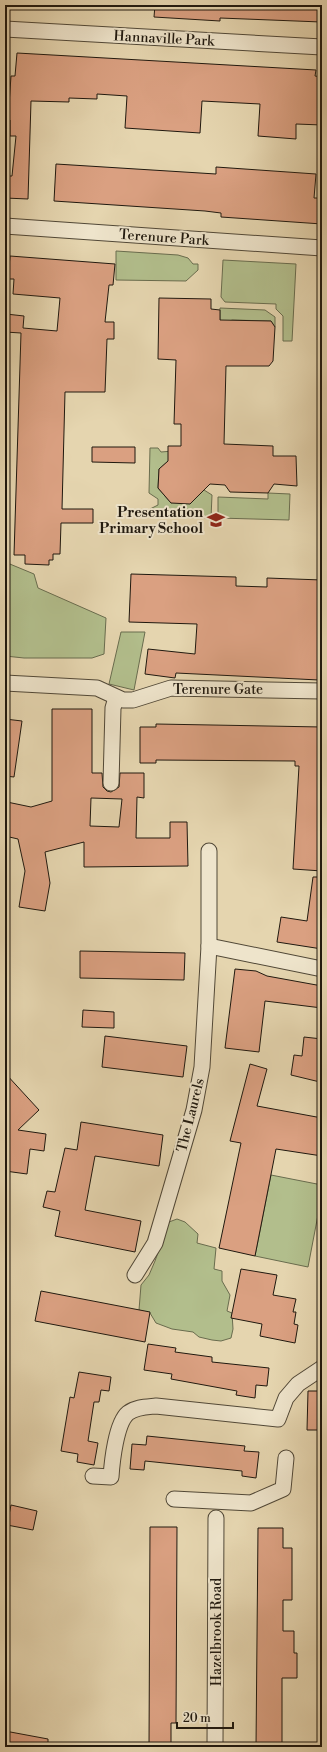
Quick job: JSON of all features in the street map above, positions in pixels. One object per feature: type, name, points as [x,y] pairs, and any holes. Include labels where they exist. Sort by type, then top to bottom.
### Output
[{"type":"street","name":"Hannaville Park","points":[[5,29],[322,47]]},
{"type":"street","name":"Terenure Park","points":[[5,226],[322,248]]},
{"type":"street","name":"Terenure Gate","points":[[5,683],[96,688],[122,700],[133,700],[171,688],[322,691]]},
{"type":"street","points":[[111,783],[113,708],[116,698]]},
{"type":"street","name":"The Laurels","points":[[135,1275],[155,1243],[194,1110],[202,1066],[209,946],[210,851]]},
{"type":"street","points":[[209,946],[322,969]]},
{"type":"street","points":[[92,1476],[111,1477],[116,1442],[121,1425],[128,1414],[141,1407],[156,1406],[278,1419],[286,1398],[298,1384],[322,1368]]},
{"type":"street","points":[[174,1499],[252,1503],[283,1489],[286,1458]]},
{"type":"street","name":"Hazelbrook Road","points":[[215,1747],[216,1518]]},
{"type":"green space","points":[[116,251],[178,255],[188,258],[193,264],[198,264],[198,270],[186,281],[116,280]]},
{"type":"green space","points":[[223,260],[296,264],[292,341],[283,341],[283,316],[276,309],[276,304],[225,302],[221,297]]},
{"type":"green space","points":[[220,308],[265,310],[275,317],[275,327],[271,321],[232,320],[220,327]]},
{"type":"green space","points":[[150,448],[158,448],[161,452],[185,450],[173,457],[159,469],[158,488],[171,503],[204,490],[212,495],[211,518],[150,517],[150,509],[158,505],[158,499],[149,493]]},
{"type":"green space","points":[[268,493],[290,494],[289,520],[218,518],[218,497],[268,499]]},
{"type":"green space","points":[[5,562],[34,574],[38,588],[106,618],[104,654],[92,658],[24,658],[5,656]]},
{"type":"green space","points":[[121,632],[145,632],[134,690],[109,684]]},
{"type":"green space","points":[[271,1175],[322,1185],[322,1194],[308,1267],[255,1256]]},
{"type":"green space","points":[[177,1219],[185,1222],[198,1234],[197,1243],[216,1248],[214,1269],[222,1271],[222,1281],[230,1295],[227,1311],[232,1313],[233,1329],[231,1338],[221,1341],[212,1340],[199,1337],[193,1332],[172,1329],[156,1323],[150,1313],[139,1310],[141,1285],[149,1275],[169,1222]]},
{"type":"building","points":[[155,5],[322,5],[321,22],[220,18],[220,21],[154,17]]},
{"type":"building","points":[[17,53],[316,70],[315,76],[322,77],[322,125],[296,124],[296,139],[258,136],[260,104],[202,101],[200,133],[125,128],[127,96],[97,94],[97,99],[69,98],[69,102],[31,101],[28,199],[5,198],[6,176],[12,176],[16,136],[10,136],[10,120],[8,119],[11,76],[15,76]]},
{"type":"building","points":[[56,164],[216,174],[216,167],[316,174],[314,198],[322,198],[322,224],[221,217],[221,213],[205,211],[54,201]]},
{"type":"building","points":[[10,256],[115,264],[113,285],[109,285],[105,322],[114,322],[114,339],[107,339],[105,392],[65,392],[62,509],[93,509],[93,523],[61,523],[60,554],[53,554],[53,560],[49,560],[49,565],[25,564],[25,555],[14,555],[21,333],[5,332],[5,323],[6,314],[24,316],[23,328],[57,331],[60,298],[13,294],[14,279],[8,279]]},
{"type":"building","points":[[159,298],[211,299],[211,309],[220,310],[220,320],[271,321],[275,327],[273,361],[269,366],[226,366],[224,444],[273,446],[273,456],[296,456],[297,486],[274,484],[268,493],[230,492],[225,485],[210,484],[190,504],[171,503],[158,488],[159,469],[168,461],[168,446],[181,446],[181,424],[174,424],[176,360],[158,359]]},
{"type":"building","points":[[92,447],[135,447],[135,463],[92,462]]},
{"type":"building","points":[[131,574],[236,577],[236,586],[267,587],[267,578],[322,580],[322,658],[319,658],[319,680],[176,673],[175,678],[145,674],[148,649],[195,654],[197,624],[129,622]]},
{"type":"building","points":[[52,709],[92,709],[92,773],[102,773],[103,787],[107,791],[111,792],[119,787],[120,773],[144,773],[144,798],[137,797],[136,838],[170,838],[170,822],[187,822],[188,866],[84,867],[84,842],[45,852],[50,883],[45,911],[19,907],[25,871],[18,839],[5,836],[5,811],[7,802],[31,807],[52,801]],"holes":[[[91,798],[122,799],[119,827],[90,826]]]},
{"type":"building","points":[[5,719],[22,721],[14,777],[5,776]]},
{"type":"building","points":[[156,724],[322,727],[322,871],[293,869],[299,766],[295,766],[295,761],[156,760],[156,763],[140,763],[140,727],[156,727]]},
{"type":"building","points":[[313,877],[322,877],[322,949],[277,942],[281,917],[307,921]]},
{"type":"building","points":[[80,951],[185,953],[184,980],[80,978]]},
{"type":"building","points":[[235,969],[256,971],[267,976],[322,986],[322,1008],[265,1001],[259,1052],[225,1048]]},
{"type":"building","points":[[83,1010],[114,1012],[114,1028],[82,1027]]},
{"type":"building","points":[[105,1036],[187,1046],[183,1077],[102,1067]]},
{"type":"building","points":[[304,1037],[322,1039],[320,1082],[291,1075],[294,1055],[302,1056]]},
{"type":"building","points":[[250,1064],[267,1069],[257,1106],[322,1118],[322,1156],[276,1149],[255,1256],[219,1248],[241,1143],[230,1141]]},
{"type":"building","points":[[5,1073],[39,1110],[18,1130],[46,1134],[44,1151],[30,1149],[27,1174],[5,1171]]},
{"type":"building","points":[[81,1122],[163,1135],[159,1166],[95,1156],[85,1210],[141,1221],[135,1252],[55,1236],[60,1211],[43,1207],[47,1191],[55,1192],[65,1148],[77,1150]]},
{"type":"building","points":[[241,1269],[277,1275],[273,1295],[296,1299],[293,1312],[296,1312],[294,1324],[298,1325],[295,1343],[260,1336],[262,1324],[231,1318]]},
{"type":"building","points":[[41,1291],[150,1312],[145,1342],[35,1321]]},
{"type":"building","points":[[148,1344],[176,1348],[175,1352],[212,1357],[212,1362],[269,1368],[267,1386],[256,1385],[255,1398],[236,1395],[237,1391],[171,1379],[172,1374],[144,1370]]},
{"type":"building","points":[[79,1372],[111,1377],[109,1391],[101,1390],[99,1402],[94,1402],[88,1441],[98,1443],[94,1465],[77,1462],[78,1454],[61,1451],[70,1397],[74,1398]]},
{"type":"building","points":[[308,1391],[322,1391],[322,1430],[307,1430]]},
{"type":"building","points":[[147,1436],[245,1446],[244,1451],[259,1452],[256,1478],[242,1476],[242,1471],[145,1461],[144,1470],[130,1469],[132,1444],[146,1445]]},
{"type":"building","points":[[11,1505],[37,1511],[33,1530],[7,1525]]},
{"type":"building","points":[[150,1527],[177,1527],[176,1723],[171,1723],[171,1747],[149,1747]]},
{"type":"building","points":[[258,1528],[283,1528],[283,1548],[292,1548],[292,1600],[283,1600],[283,1631],[294,1631],[294,1653],[297,1653],[297,1678],[282,1678],[282,1747],[256,1747]]},
{"type":"building","points":[[5,1731],[48,1739],[48,1747],[5,1747]]},
{"type":"place","name":"Presentation Primary School","points":[[216,520]]}]
